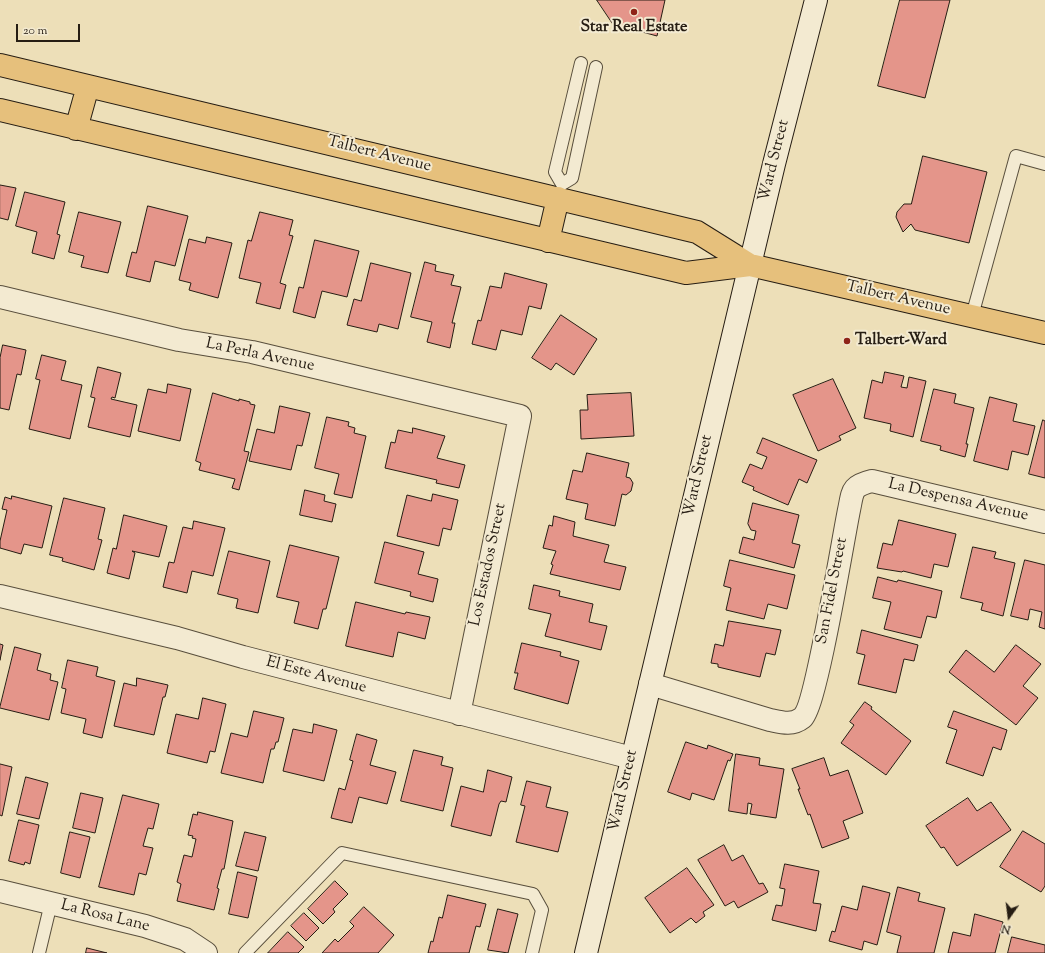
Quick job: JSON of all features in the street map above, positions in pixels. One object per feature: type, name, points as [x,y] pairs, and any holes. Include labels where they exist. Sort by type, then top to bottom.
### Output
[{"type":"main road","name":"Talbert Avenue","points":[[0,65],[560,191],[697,232],[750,265],[1045,333]]},
{"type":"main road","points":[[76,129],[88,86]]},
{"type":"main road","name":"Talbert Avenue","points":[[0,110],[686,274],[750,265]]},
{"type":"main road","points":[[548,241],[560,191]]},
{"type":"street","name":"Ward Street","points":[[586,953],[750,265],[816,0]]},
{"type":"street","name":"La Perla Avenue","points":[[0,297],[179,340],[252,352],[520,416]]},
{"type":"street","name":"Los Estados Street","points":[[459,714],[520,416]]},
{"type":"street","name":"San Fidel Street","points":[[650,684],[785,723],[795,722],[802,718],[806,713],[817,676],[852,498],[858,485],[872,481]]},
{"type":"street","name":"La Despensa Avenue","points":[[872,481],[1045,522]]},
{"type":"street","name":"El Este Avenue","points":[[0,596],[177,638],[459,714],[632,758]]},
{"type":"street","name":"La Rosa Lane","points":[[0,891],[145,926],[185,939],[206,953]]},
{"type":"lane","points":[[560,191],[555,172],[581,63]]},
{"type":"lane","points":[[560,191],[572,178],[596,67]]},
{"type":"lane","points":[[972,316],[1016,156],[1045,164]]},
{"type":"lane","points":[[245,953],[342,853],[533,894],[542,910],[532,953]]},
{"type":"lane","points":[[39,953],[51,903]]},
{"type":"building","name":"Star Real Estate","points":[[597,0],[665,0],[657,36],[613,24]]},
{"type":"building","points":[[900,0],[950,0],[925,98],[878,86]]},
{"type":"building","points":[[923,156],[987,172],[969,243],[915,230],[911,224],[903,232],[896,217],[897,212],[904,204],[911,204]]},
{"type":"building","points":[[0,185],[16,188],[8,220],[0,218]]},
{"type":"building","points":[[25,192],[65,202],[57,234],[60,235],[54,259],[32,253],[37,232],[16,226]]},
{"type":"building","points":[[148,206],[188,216],[175,266],[155,261],[150,282],[126,276],[132,252],[136,253]]},
{"type":"building","points":[[79,212],[121,222],[108,273],[81,267],[84,256],[69,252]]},
{"type":"building","points":[[260,212],[293,220],[289,235],[293,236],[280,283],[286,285],[280,309],[256,303],[261,283],[239,278],[248,240],[251,241]]},
{"type":"building","points":[[207,237],[232,243],[218,298],[189,290],[191,283],[179,280],[189,239],[205,243]]},
{"type":"building","points":[[315,240],[359,251],[347,297],[322,291],[315,318],[293,312],[299,287],[303,288]]},
{"type":"building","points":[[425,262],[436,265],[435,271],[454,275],[451,285],[461,287],[452,323],[455,323],[450,348],[427,342],[432,322],[411,317]]},
{"type":"building","points":[[371,263],[411,273],[398,329],[379,324],[377,332],[347,325],[354,299],[361,301]]},
{"type":"building","points":[[505,273],[547,284],[541,309],[529,306],[522,335],[501,330],[496,350],[472,344],[478,320],[481,321],[490,286],[501,288]]},
{"type":"building","points":[[561,315],[597,339],[574,375],[556,363],[551,370],[532,358]]},
{"type":"building","points":[[3,345],[26,350],[21,375],[17,374],[9,410],[0,408],[0,358]]},
{"type":"building","points":[[42,355],[66,361],[61,380],[82,385],[70,439],[29,429],[40,380],[36,379]]},
{"type":"building","points":[[98,367],[121,373],[115,398],[112,397],[111,399],[137,405],[130,437],[88,427],[95,398],[91,397]]},
{"type":"building","points":[[885,372],[904,376],[901,387],[907,388],[909,377],[926,381],[913,437],[890,431],[891,424],[864,418],[872,380],[882,383]]},
{"type":"building","points":[[833,379],[856,428],[839,436],[841,440],[818,451],[793,395]]},
{"type":"building","points":[[168,384],[191,389],[180,441],[138,431],[148,389],[166,393]]},
{"type":"building","points":[[934,389],[956,394],[954,403],[974,408],[966,444],[968,444],[965,457],[940,450],[941,446],[921,441]]},
{"type":"building","points":[[213,393],[239,401],[239,399],[250,402],[250,404],[255,405],[244,451],[249,452],[239,490],[232,488],[235,479],[199,470],[201,463],[196,461]]},
{"type":"building","points":[[631,393],[634,436],[581,439],[580,410],[588,410],[587,395]]},
{"type":"building","points":[[990,397],[1017,404],[1013,421],[1035,426],[1028,455],[1012,451],[1008,470],[974,461]]},
{"type":"building","points":[[280,406],[310,413],[302,446],[297,445],[291,470],[249,461],[257,429],[274,433]]},
{"type":"building","points":[[327,417],[349,422],[348,426],[355,428],[354,433],[366,436],[352,498],[334,494],[339,474],[315,468]]},
{"type":"building","points":[[1043,420],[1045,421],[1045,478],[1029,474]]},
{"type":"building","points":[[413,428],[445,436],[437,458],[465,465],[459,488],[436,483],[437,480],[385,468],[391,442],[395,443],[398,430],[412,433]]},
{"type":"building","points":[[763,438],[817,460],[807,483],[799,479],[788,505],[753,490],[754,487],[742,482],[750,464],[762,469],[767,457],[757,453]]},
{"type":"building","points":[[587,453],[629,463],[626,477],[630,478],[633,483],[631,491],[626,495],[622,494],[615,526],[585,519],[588,504],[566,499],[573,470],[582,472]]},
{"type":"building","points":[[305,490],[325,495],[324,501],[336,504],[332,522],[300,515]]},
{"type":"building","points":[[433,494],[458,500],[451,530],[443,528],[439,546],[397,536],[407,495],[431,501]]},
{"type":"building","points":[[12,496],[52,506],[42,548],[24,544],[21,554],[0,548],[0,541],[7,510],[2,509],[5,497],[11,499]]},
{"type":"building","points":[[64,498],[105,508],[98,539],[102,540],[94,570],[62,561],[63,558],[50,555]]},
{"type":"building","points":[[753,503],[799,515],[792,543],[800,545],[794,568],[739,553],[743,537],[754,540],[756,531],[751,530],[748,524]]},
{"type":"building","points":[[124,515],[167,526],[159,557],[132,551],[135,553],[129,579],[107,573],[113,548],[116,549]]},
{"type":"building","points":[[554,516],[575,522],[573,536],[609,545],[604,562],[626,567],[620,590],[550,574],[553,565],[551,564],[556,551],[543,548],[549,525],[552,526]]},
{"type":"building","points":[[899,520],[956,534],[948,567],[934,564],[931,578],[903,571],[877,568],[883,543],[892,545]]},
{"type":"building","points":[[194,521],[225,528],[213,576],[192,571],[187,593],[163,587],[169,562],[174,563],[183,527],[192,529]]},
{"type":"building","points":[[385,542],[424,552],[418,574],[438,579],[433,602],[410,596],[411,592],[375,583]]},
{"type":"building","points":[[290,545],[339,557],[326,609],[323,609],[318,629],[294,623],[299,602],[277,597]]},
{"type":"building","points":[[973,547],[996,552],[994,558],[1015,563],[1003,616],[981,610],[983,603],[961,598]]},
{"type":"building","points":[[229,551],[270,561],[258,613],[236,608],[238,599],[218,594]]},
{"type":"building","points":[[730,560],[795,575],[787,609],[768,604],[764,619],[726,610],[731,588],[724,586]]},
{"type":"building","points":[[1025,560],[1045,565],[1045,629],[1039,627],[1042,612],[1030,609],[1028,620],[1011,616]]},
{"type":"building","points":[[878,577],[897,582],[898,580],[942,591],[936,618],[927,616],[921,638],[884,629],[891,602],[873,598]]},
{"type":"building","points":[[534,585],[560,591],[559,596],[593,604],[589,622],[607,626],[601,650],[545,636],[551,614],[529,609]]},
{"type":"building","points":[[356,602],[405,614],[406,612],[430,617],[425,639],[398,632],[393,657],[346,646]]},
{"type":"building","points":[[729,621],[781,630],[775,655],[766,653],[760,677],[718,667],[718,664],[711,663],[715,644],[723,646]]},
{"type":"building","points":[[862,630],[918,645],[914,661],[904,659],[896,693],[858,684],[865,655],[857,653]]},
{"type":"building","points":[[522,643],[561,652],[560,656],[579,661],[568,704],[514,689],[518,673],[515,673]]},
{"type":"building","points":[[0,644],[3,645],[0,660]]},
{"type":"building","points":[[1016,645],[1041,664],[1023,686],[1038,698],[1016,725],[949,672],[966,650],[994,672]]},
{"type":"building","points":[[15,647],[41,654],[37,670],[51,674],[50,680],[58,682],[49,720],[0,708]]},
{"type":"building","points":[[68,660],[98,667],[96,676],[115,681],[102,738],[83,733],[86,719],[61,713],[66,689],[62,688]]},
{"type":"building","points":[[137,678],[168,685],[165,697],[163,697],[154,735],[114,726],[124,683],[136,686]]},
{"type":"building","points":[[203,698],[226,704],[215,752],[210,751],[207,763],[167,753],[176,714],[198,719]]},
{"type":"building","points":[[865,702],[872,707],[871,709],[911,741],[886,775],[841,743],[854,725],[850,722]]},
{"type":"building","points":[[254,711],[284,718],[278,742],[276,742],[274,749],[271,749],[263,783],[221,773],[231,733],[247,737]]},
{"type":"building","points":[[954,711],[1007,730],[1001,750],[993,747],[983,776],[946,763],[957,730],[948,727]]},
{"type":"building","points":[[314,724],[337,730],[324,781],[283,771],[293,729],[312,733]]},
{"type":"building","points":[[357,734],[377,740],[370,765],[396,772],[387,804],[359,797],[352,823],[331,818],[339,788],[345,790],[353,761],[350,760]]},
{"type":"building","points":[[686,742],[707,749],[708,745],[733,754],[730,761],[728,760],[714,800],[692,793],[690,800],[668,792]]},
{"type":"building","points":[[414,750],[443,757],[441,765],[453,768],[443,811],[401,801]]},
{"type":"building","points":[[736,754],[760,758],[759,765],[784,769],[776,818],[750,814],[752,804],[748,803],[747,814],[729,811]]},
{"type":"building","points":[[824,758],[830,776],[848,770],[863,813],[843,821],[849,838],[822,848],[810,814],[808,815],[798,789],[800,789],[792,769]]},
{"type":"building","points":[[0,764],[12,767],[2,816],[0,815]]},
{"type":"building","points":[[488,770],[512,777],[506,802],[501,801],[499,804],[491,836],[451,826],[461,786],[483,792]]},
{"type":"building","points":[[26,777],[48,783],[39,819],[17,814]]},
{"type":"building","points":[[527,781],[551,787],[546,807],[568,812],[558,852],[516,842],[525,806],[521,805]]},
{"type":"building","points":[[81,793],[103,798],[95,833],[73,828]]},
{"type":"building","points":[[123,795],[159,804],[153,829],[148,828],[143,846],[153,848],[146,875],[139,873],[134,895],[99,887]]},
{"type":"building","points":[[968,798],[977,811],[991,802],[1011,830],[957,866],[944,847],[941,848],[926,826]]},
{"type":"building","points":[[198,812],[233,821],[224,869],[222,869],[217,888],[219,889],[214,910],[177,901],[181,884],[177,882],[184,855],[192,857],[196,839],[192,838],[193,836],[188,835],[193,814],[197,815]]},
{"type":"building","points":[[19,820],[39,825],[30,864],[25,862],[24,865],[9,861]]},
{"type":"building","points":[[1023,831],[1045,844],[1045,886],[1041,892],[1000,867]]},
{"type":"building","points":[[70,832],[90,837],[80,878],[61,873]]},
{"type":"building","points":[[245,832],[266,837],[258,871],[236,866]]},
{"type":"building","points":[[724,845],[732,861],[743,855],[759,884],[763,883],[768,892],[738,908],[734,901],[725,906],[698,860]]},
{"type":"building","points":[[785,864],[819,871],[813,903],[821,904],[816,931],[772,920],[776,905],[782,906],[785,889],[780,888]]},
{"type":"building","points":[[687,868],[714,905],[703,912],[705,916],[696,923],[691,918],[670,933],[645,898]]},
{"type":"building","points":[[238,872],[257,877],[248,918],[229,914]]},
{"type":"building","points":[[335,881],[348,894],[333,909],[335,912],[323,924],[308,909]]},
{"type":"building","points":[[863,886],[890,893],[877,945],[864,941],[862,950],[829,941],[832,931],[835,932],[842,906],[857,910]]},
{"type":"building","points":[[898,887],[920,893],[918,901],[945,908],[934,953],[897,953],[901,936],[887,932]]},
{"type":"building","points":[[448,895],[486,904],[480,927],[476,926],[469,953],[428,953],[431,941],[433,942],[439,917],[442,918]]},
{"type":"building","points":[[364,907],[394,935],[378,953],[322,953],[335,939],[338,942],[354,926],[350,922]]},
{"type":"building","points":[[498,909],[518,914],[508,953],[488,950]]},
{"type":"building","points":[[304,913],[319,928],[306,941],[291,926]]},
{"type":"building","points":[[975,914],[1003,922],[995,953],[948,953],[953,932],[970,936]]},
{"type":"building","points":[[288,932],[304,947],[298,953],[268,953]]},
{"type":"building","points":[[1012,937],[1045,945],[1045,953],[1008,953]]},
{"type":"building","points":[[87,948],[107,953],[86,953]]},
{"type":"place","name":"Star Real Estate","points":[[634,12]]},
{"type":"place","name":"Talbert-Ward","points":[[847,341]]}]
